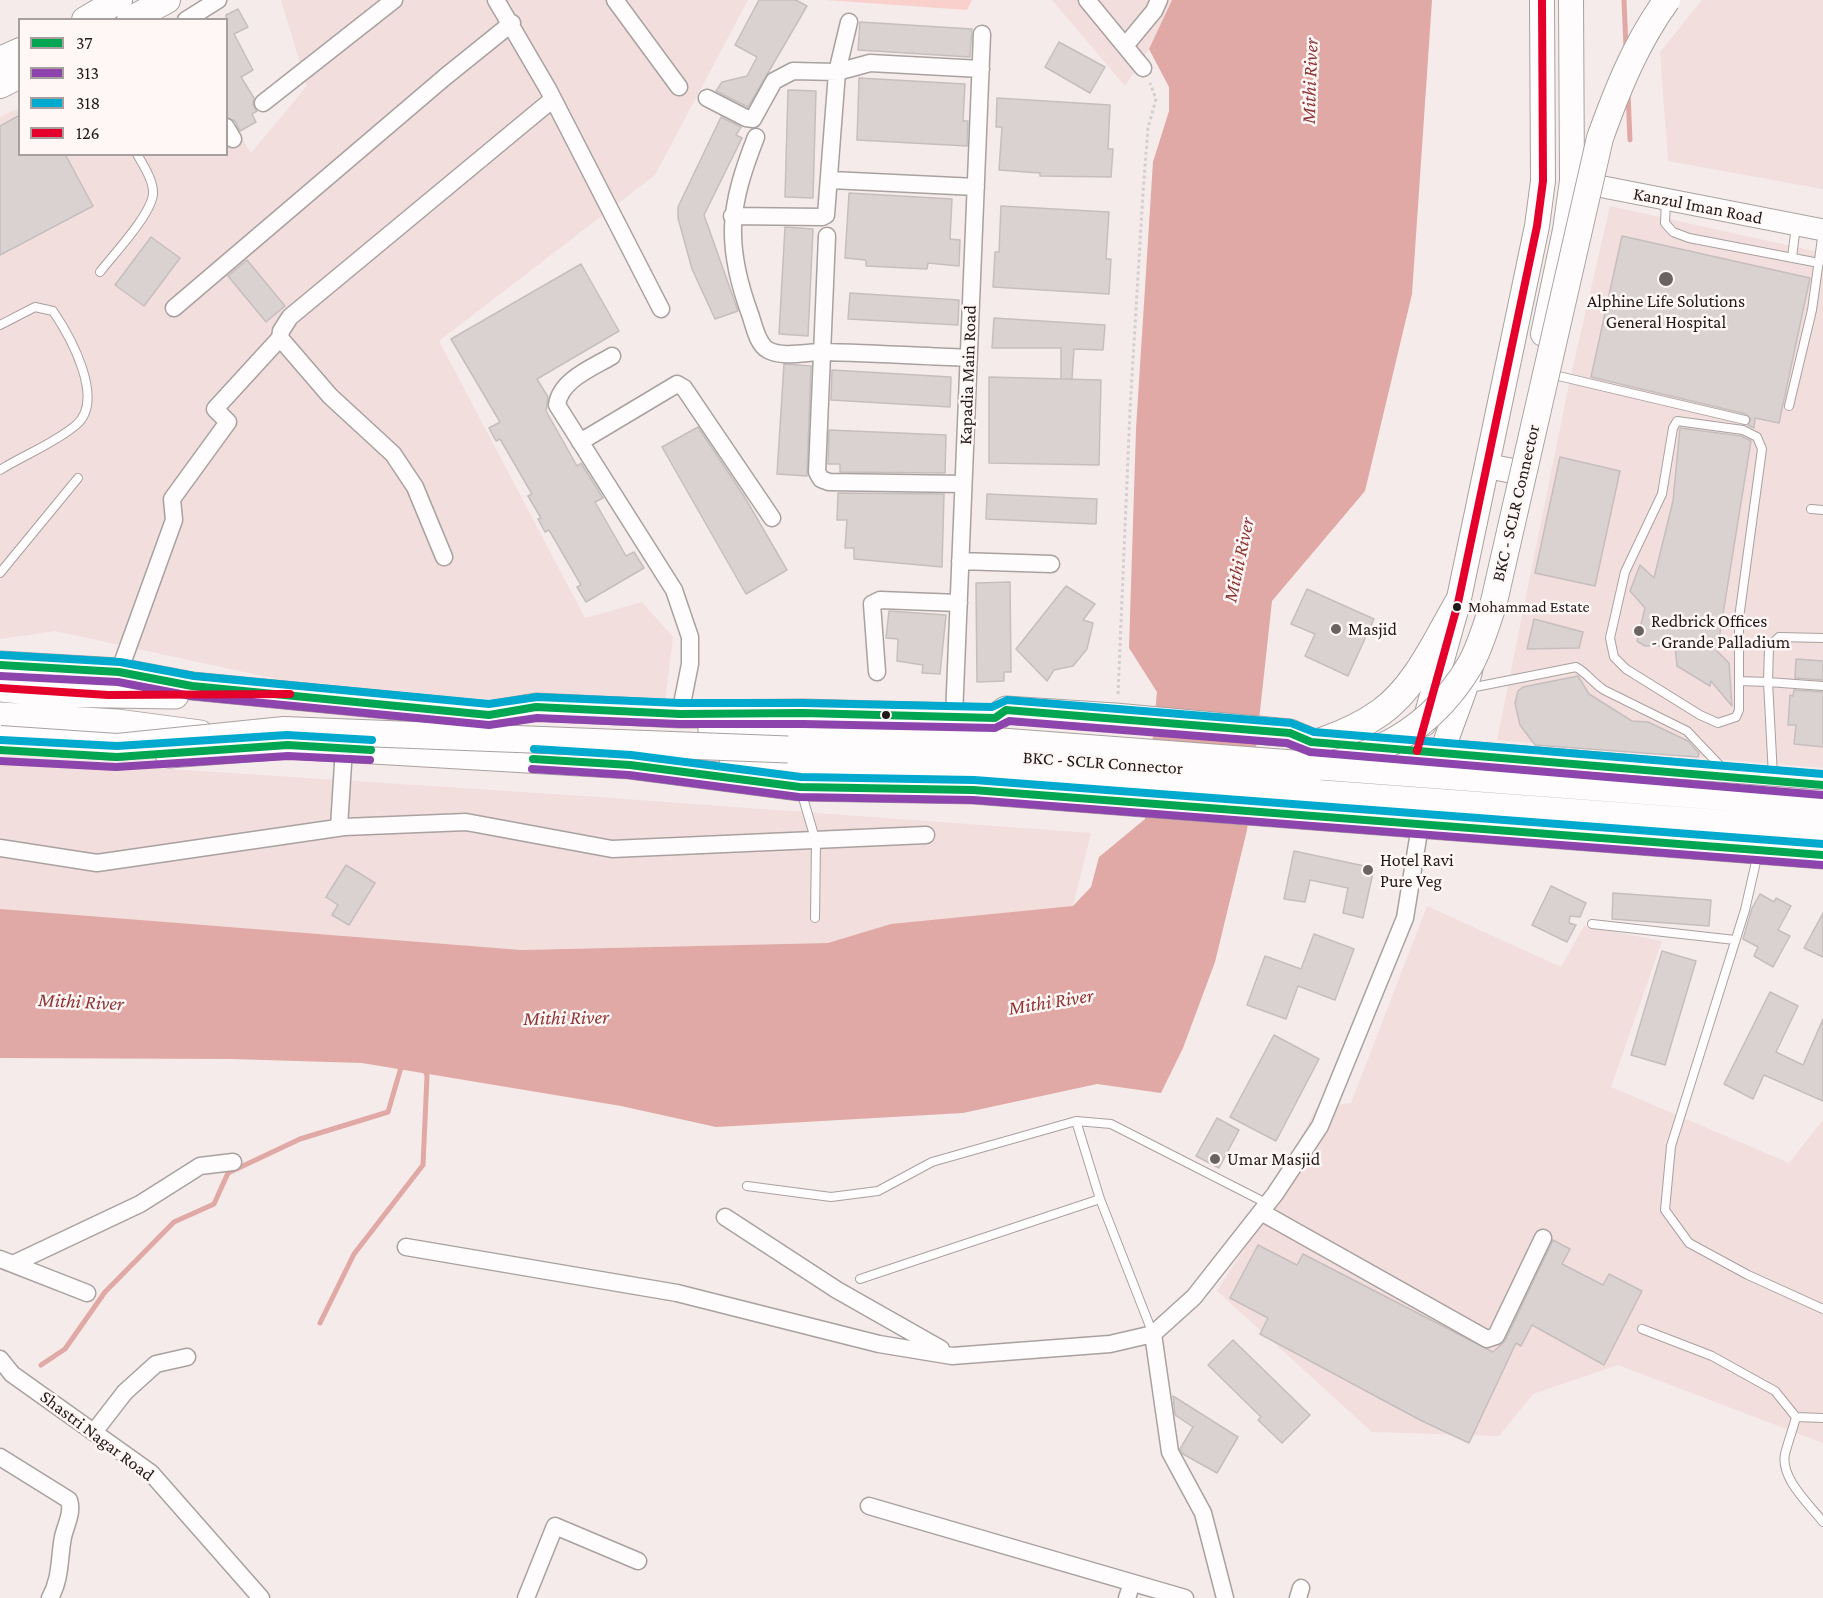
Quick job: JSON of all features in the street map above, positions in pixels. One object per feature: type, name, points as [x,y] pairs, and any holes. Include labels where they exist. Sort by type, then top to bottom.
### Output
[{"type":"highway","points":[[1302,741],[1347,732],[1382,711],[1404,689],[1458,603]]},
{"type":"highway","points":[[0,665],[119,684]]},
{"type":"highway","points":[[0,688],[119,684],[192,686],[489,715],[802,736],[975,740],[1823,804]]},
{"type":"highway","points":[[489,715],[536,707],[680,714],[995,718],[1006,710],[1302,741],[1823,785]]},
{"type":"highway","points":[[0,716],[117,723],[288,745],[801,776],[1266,813],[1420,829],[1823,855]]},
{"type":"highway","points":[[993,792],[995,718]]},
{"type":"highway","points":[[0,750],[117,758],[288,745]]},
{"type":"highway","points":[[801,776],[974,768],[1823,831]]},
{"type":"main road","points":[[88,18],[119,0]]},
{"type":"main road","points":[[134,18],[167,0]]},
{"type":"main road","points":[[1420,829],[1429,752],[1537,226],[1543,180],[1542,0]]},
{"type":"main road","points":[[1429,752],[1467,688],[1565,230],[1572,181],[1571,0]]},
{"type":"main road","name":"BKC - SCLR Connector","points":[[0,739],[117,747],[284,730],[801,750],[975,754],[1262,775],[1302,771],[1341,763],[1394,743],[1424,721],[1454,689],[1471,663],[1493,606],[1600,138],[1623,74],[1650,24],[1667,0]]},
{"type":"main road","points":[[0,60],[18,52]]},
{"type":"main road","points":[[0,85],[18,76]]},
{"type":"main road","points":[[1487,466],[1513,471]]},
{"type":"street","points":[[193,11],[218,0]]},
{"type":"street","points":[[263,103],[394,0]]},
{"type":"street","points":[[496,0],[512,23],[553,99],[661,309]]},
{"type":"street","points":[[615,0],[679,87]]},
{"type":"street","points":[[1088,0],[1143,68]]},
{"type":"street","points":[[1125,46],[1159,0]]},
{"type":"street","points":[[732,216],[822,217],[829,210],[837,72],[849,22]]},
{"type":"street","points":[[174,308],[445,77],[512,23]]},
{"type":"street","name":"Kapadia Main Road","points":[[954,716],[982,34]]},
{"type":"street","points":[[707,98],[746,118],[753,119],[774,81],[793,71],[837,72],[870,63],[981,69]]},
{"type":"street","points":[[119,684],[174,520],[172,499],[228,423],[215,409],[280,338],[281,331],[290,316],[553,99]]},
{"type":"street","points":[[756,137],[740,178],[732,216],[732,246],[737,279],[759,339],[765,349],[775,353],[822,352],[969,358]]},
{"type":"street","points":[[831,180],[976,187]]},
{"type":"street","name":"Kanzul Iman Road","points":[[1572,181],[1823,230]]},
{"type":"street","points":[[827,236],[817,472],[821,479],[829,482],[963,484]]},
{"type":"street","points":[[280,338],[330,396],[393,454],[415,487],[444,557]]},
{"type":"street","points":[[612,356],[572,380],[558,393],[557,405],[674,590],[690,637],[690,664],[680,714]]},
{"type":"street","points":[[579,442],[677,384],[684,388],[772,518]]},
{"type":"street","points":[[960,561],[1051,564]]},
{"type":"street","points":[[877,672],[872,604],[880,600],[959,603]]},
{"type":"street","points":[[339,827],[344,748]]},
{"type":"street","points":[[0,848],[97,863],[339,827],[466,822],[612,849],[926,836]]},
{"type":"street","points":[[406,1247],[676,1293],[879,1344],[952,1356],[1110,1344],[1153,1334],[1194,1297],[1264,1208],[1320,1126],[1405,918],[1420,829]]},
{"type":"street","points":[[8,1261],[140,1204],[201,1166],[233,1162]]},
{"type":"street","points":[[1264,1208],[1487,1339],[1496,1336],[1543,1238]]},
{"type":"street","points":[[725,1217],[837,1290],[952,1356]]},
{"type":"street","points":[[8,1261],[87,1293]]},
{"type":"street","points":[[1153,1334],[1170,1452],[1203,1513],[1225,1598]]},
{"type":"street","points":[[94,1432],[125,1392],[156,1364],[187,1357]]},
{"type":"street","name":"Shastri Nagar Road","points":[[0,1359],[12,1374],[151,1473],[261,1598]]},
{"type":"street","points":[[0,1457],[69,1500],[71,1508],[63,1539],[61,1567],[50,1598]]},
{"type":"street","points":[[869,1506],[1130,1590],[1185,1598]]},
{"type":"street","points":[[526,1598],[555,1526],[638,1561]]},
{"type":"lane","points":[[100,272],[142,219],[153,194],[148,174],[138,156]]},
{"type":"lane","points":[[1666,200],[1665,223],[1673,232],[1689,238],[1819,263]]},
{"type":"lane","points":[[1792,258],[1796,225]]},
{"type":"lane","points":[[1789,406],[1812,310],[1823,230]]},
{"type":"lane","points":[[0,325],[35,307],[53,311],[65,329],[88,385],[88,405],[78,424],[0,470]]},
{"type":"lane","points":[[1535,371],[1745,420]]},
{"type":"lane","points":[[1682,419],[1743,430],[1757,437],[1762,449],[1739,618],[1739,681],[1739,710],[1736,717],[1718,723],[1700,715],[1626,669],[1614,657],[1610,638],[1625,572],[1662,494],[1674,423],[1682,419]]},
{"type":"lane","points":[[0,573],[78,478]]},
{"type":"lane","points":[[1811,509],[1823,510]]},
{"type":"lane","points":[[1774,782],[1768,682],[1769,647],[1772,641],[1779,637],[1823,638]]},
{"type":"lane","points":[[1467,688],[1555,669],[1576,667],[1604,690],[1687,731],[1712,755],[1732,779]]},
{"type":"lane","points":[[1739,681],[1823,686]]},
{"type":"lane","points":[[801,776],[816,842],[815,918]]},
{"type":"lane","points":[[1759,850],[1735,940],[1671,1146],[1665,1210],[1689,1243],[1748,1275],[1823,1309]]},
{"type":"lane","points":[[1592,924],[1735,940]]},
{"type":"lane","points":[[747,1186],[831,1197],[878,1191],[932,1162],[1076,1121],[1111,1124],[1264,1208]]},
{"type":"lane","points":[[1076,1121],[1100,1199],[1153,1334]]},
{"type":"lane","points":[[860,1280],[1100,1199]]},
{"type":"lane","points":[[1641,1329],[1712,1356],[1775,1391],[1796,1418]]},
{"type":"lane","points":[[1796,1418],[1823,1418]]},
{"type":"lane","points":[[1796,1418],[1785,1455],[1788,1473],[1796,1489],[1823,1521]]},
{"type":"path","points":[[1119,722],[1130,410],[1148,128],[1156,99],[1143,68]]},
{"type":"shaded area","points":[[281,0],[748,0],[655,175],[439,341],[585,618],[642,602],[673,637],[664,711],[313,687],[55,631],[0,639],[0,117],[18,108],[18,156],[228,156],[228,118],[251,153],[307,86]]},
{"type":"shaded area","points":[[826,0],[972,0],[967,10]]},
{"type":"shaded area","points":[[1052,0],[1172,0],[1149,49],[1125,86]]},
{"type":"shaded area","points":[[1702,0],[1823,0],[1823,189],[1668,161],[1660,52]]},
{"type":"shaded area","points":[[1610,206],[1823,253],[1823,768],[1497,740],[1569,384]]},
{"type":"shaded area","points":[[0,758],[584,796],[1091,833],[1073,906],[828,943],[521,950],[0,918]]},
{"type":"shaded area","points":[[1427,906],[1561,967],[1584,926],[1662,941],[1611,1087],[1789,1163],[1823,1120],[1823,1443],[1618,1365],[1533,1394],[1499,1436],[1372,1432],[1217,1291],[1253,1235],[1316,1108],[1351,1103]]},
{"type":"water","name":"Mithi River","points":[[1172,0],[1432,0],[1412,294],[1365,491],[1272,601],[1247,830],[1215,962],[1183,1048],[1161,1093],[1097,1084],[963,1113],[716,1127],[621,1106],[362,1063],[232,1059],[0,1058],[0,909],[521,950],[828,943],[891,924],[1073,906],[1091,887],[1099,857],[1145,819],[1157,692],[1129,648],[1136,429],[1153,162],[1169,111],[1169,87],[1149,49]]},
{"type":"building","points":[[759,0],[796,0],[807,6],[748,107],[716,91],[722,82],[747,76],[757,57],[735,45]]},
{"type":"building","points":[[238,9],[248,27],[234,34],[253,70],[241,77],[254,98],[253,105],[257,111],[252,114],[256,122],[240,131],[235,121],[228,118],[228,18],[226,15]]},
{"type":"building","points":[[860,22],[972,29],[970,57],[858,50]]},
{"type":"building","points":[[1059,42],[1105,67],[1090,93],[1045,67]]},
{"type":"building","points":[[859,78],[965,84],[963,121],[968,121],[967,146],[857,140]]},
{"type":"building","points":[[788,90],[816,91],[813,198],[785,197]]},
{"type":"building","points":[[997,98],[1110,105],[1108,149],[1113,149],[1111,177],[1040,176],[1040,173],[999,170],[1002,127],[996,127]]},
{"type":"building","points":[[18,116],[18,156],[66,156],[93,206],[0,255],[0,126]]},
{"type":"building","points":[[721,117],[741,127],[736,135],[742,138],[704,215],[738,311],[715,319],[692,269],[678,218],[678,207]]},
{"type":"building","points":[[849,193],[952,199],[950,239],[960,240],[959,266],[928,263],[927,269],[866,266],[866,260],[845,258]]},
{"type":"building","points":[[1001,206],[1109,212],[1106,259],[1111,259],[1109,294],[993,287],[995,252],[999,252]]},
{"type":"building","points":[[785,227],[813,229],[808,336],[779,334]]},
{"type":"building","points":[[1622,236],[1810,278],[1779,423],[1755,418],[1754,428],[1748,425],[1751,419],[1746,414],[1591,377]]},
{"type":"building","points":[[151,237],[180,258],[144,306],[115,285]]},
{"type":"building","points":[[247,260],[285,306],[266,322],[228,276]]},
{"type":"building","points":[[581,264],[619,331],[537,379],[548,397],[546,411],[577,466],[581,463],[603,498],[595,502],[626,556],[634,552],[644,568],[586,602],[577,587],[581,585],[549,530],[545,532],[538,519],[541,518],[528,496],[532,494],[500,439],[496,441],[489,428],[500,422],[451,339]]},
{"type":"building","points":[[850,293],[959,300],[958,325],[848,319]]},
{"type":"building","points":[[994,318],[1105,325],[1103,350],[1074,349],[1072,379],[1061,379],[1061,348],[992,348]]},
{"type":"building","points":[[784,364],[811,366],[807,476],[777,474]]},
{"type":"building","points":[[832,370],[951,377],[950,407],[831,400]]},
{"type":"building","points":[[989,377],[1101,380],[1099,465],[989,463]]},
{"type":"building","points":[[698,427],[744,496],[787,570],[746,594],[662,447]]},
{"type":"building","points":[[1680,428],[1741,436],[1751,441],[1717,651],[1729,663],[1732,706],[1711,681],[1710,686],[1677,666],[1675,646],[1645,646],[1637,641],[1645,608],[1630,591],[1640,565],[1654,578],[1673,501]]},
{"type":"building","points":[[829,430],[946,435],[945,473],[840,472],[840,464],[828,464]]},
{"type":"building","points":[[1560,457],[1620,471],[1595,586],[1535,573]]},
{"type":"building","points":[[838,493],[944,494],[942,567],[854,559],[854,548],[845,548],[847,520],[837,520]]},
{"type":"building","points":[[987,494],[1097,499],[1096,524],[986,519]]},
{"type":"building","points":[[1010,582],[1011,672],[1004,672],[1004,681],[977,682],[976,583]]},
{"type":"building","points":[[1066,586],[1095,604],[1083,620],[1093,623],[1087,649],[1073,666],[1054,670],[1047,681],[1016,649]]},
{"type":"building","name":"Masjid","points":[[1307,589],[1374,619],[1348,676],[1305,656],[1315,634],[1291,624]]},
{"type":"building","points":[[889,611],[946,615],[940,674],[922,673],[923,665],[897,661],[898,639],[886,638]]},
{"type":"building","points":[[1534,619],[1583,632],[1579,648],[1527,649]]},
{"type":"building","points":[[1796,659],[1823,661],[1823,680],[1795,678]]},
{"type":"building","points":[[1578,676],[1589,694],[1632,721],[1648,722],[1688,741],[1699,753],[1698,757],[1535,745],[1520,725],[1515,703],[1518,691],[1523,687]]},
{"type":"building","points":[[1794,690],[1823,692],[1823,747],[1794,744],[1796,725],[1788,725],[1790,695],[1793,696]]},
{"type":"building","points":[[1294,851],[1374,868],[1363,918],[1343,913],[1348,888],[1310,880],[1305,902],[1284,899]]},
{"type":"building","points":[[346,865],[375,883],[349,925],[332,915],[338,905],[326,897]]},
{"type":"building","points":[[1551,886],[1586,903],[1580,917],[1570,916],[1569,923],[1576,925],[1567,942],[1532,925]]},
{"type":"building","points":[[1613,893],[1711,900],[1709,926],[1612,919]]},
{"type":"building","points":[[1760,894],[1774,902],[1776,898],[1791,906],[1778,930],[1790,936],[1773,967],[1754,956],[1758,947],[1743,939],[1752,908]]},
{"type":"building","points":[[1823,913],[1823,957],[1804,948]]},
{"type":"building","points":[[1314,934],[1354,949],[1335,1000],[1298,986],[1286,1019],[1247,1005],[1265,956],[1301,969]]},
{"type":"building","points":[[1662,951],[1696,961],[1665,1065],[1631,1055]]},
{"type":"building","points":[[1770,992],[1798,1006],[1776,1052],[1803,1065],[1823,1019],[1823,1101],[1764,1075],[1753,1099],[1724,1084]]},
{"type":"building","points":[[1274,1035],[1319,1059],[1276,1141],[1230,1117]]},
{"type":"building","points":[[1217,1118],[1239,1130],[1219,1168],[1196,1156]]},
{"type":"building","points":[[1553,1240],[1570,1249],[1562,1264],[1603,1285],[1609,1274],[1642,1291],[1604,1365],[1532,1325],[1521,1346],[1516,1343],[1469,1443],[1420,1420],[1260,1334],[1268,1318],[1230,1298],[1258,1245],[1297,1265],[1303,1254],[1493,1352],[1505,1341]]},
{"type":"building","points":[[1233,1340],[1310,1415],[1282,1443],[1258,1420],[1261,1417],[1208,1365]]},
{"type":"building","points":[[1173,1396],[1238,1437],[1217,1473],[1183,1454],[1180,1449],[1193,1427],[1175,1415]]},
{"type":"waterway","points":[[1624,0],[1626,48]]},
{"type":"waterway","points":[[1628,93],[1630,140]]},
{"type":"waterway","points":[[41,1365],[65,1349],[105,1292],[174,1222],[214,1204],[228,1173],[300,1139],[388,1112],[402,1064]]},
{"type":"waterway","points":[[320,1323],[354,1254],[423,1165],[427,1076],[425,1069]]},
{"type":"transit line","name":"126","points":[[1417,751],[1458,603],[1537,226],[1543,181],[1542,0]]},
{"type":"transit line","name":"318","points":[[1,655],[120,662],[194,676],[489,704],[537,697],[680,703],[992,707],[1007,700],[1291,723],[1314,732],[1823,774]]},
{"type":"transit line","name":"37","points":[[0,665],[119,672],[192,686],[489,715],[536,707],[680,714],[803,713],[995,718],[1006,710],[1290,733],[1311,742],[1823,785]]},
{"type":"transit line","name":"313","points":[[0,676],[118,682],[191,696],[489,725],[537,718],[679,724],[995,728],[1009,721],[1287,743],[1310,752],[1822,795]]},
{"type":"transit line","name":"126","points":[[0,688],[108,695],[290,694]]},
{"type":"transit line","name":"318","points":[[1,740],[117,746],[287,735],[372,740]]},
{"type":"transit line","name":"37","points":[[0,750],[117,757],[288,745],[371,750]]},
{"type":"transit line","name":"318","points":[[534,749],[631,755],[801,777],[974,780],[1823,844]]},
{"type":"transit line","name":"313","points":[[0,761],[116,767],[288,756],[370,760]]},
{"type":"transit line","name":"37","points":[[533,759],[630,765],[800,787],[973,790],[1823,855]]},
{"type":"transit line","name":"313","points":[[532,769],[629,775],[799,797],[973,800],[1822,865]]},
{"type":"place","name":"Alphine Life Solutions General Hospital","points":[[1666,279]]},
{"type":"place","name":"Mohammad Estate","points":[[1457,607]]},
{"type":"place","name":"Masjid","points":[[1336,629]]},
{"type":"place","name":"Redbrick Offices - Grande Palladium","points":[[1639,631]]},
{"type":"place","name":"Hotel Ravi Pure Veg","points":[[1368,870]]},
{"type":"place","name":"Umar Masjid","points":[[1215,1159]]}]
